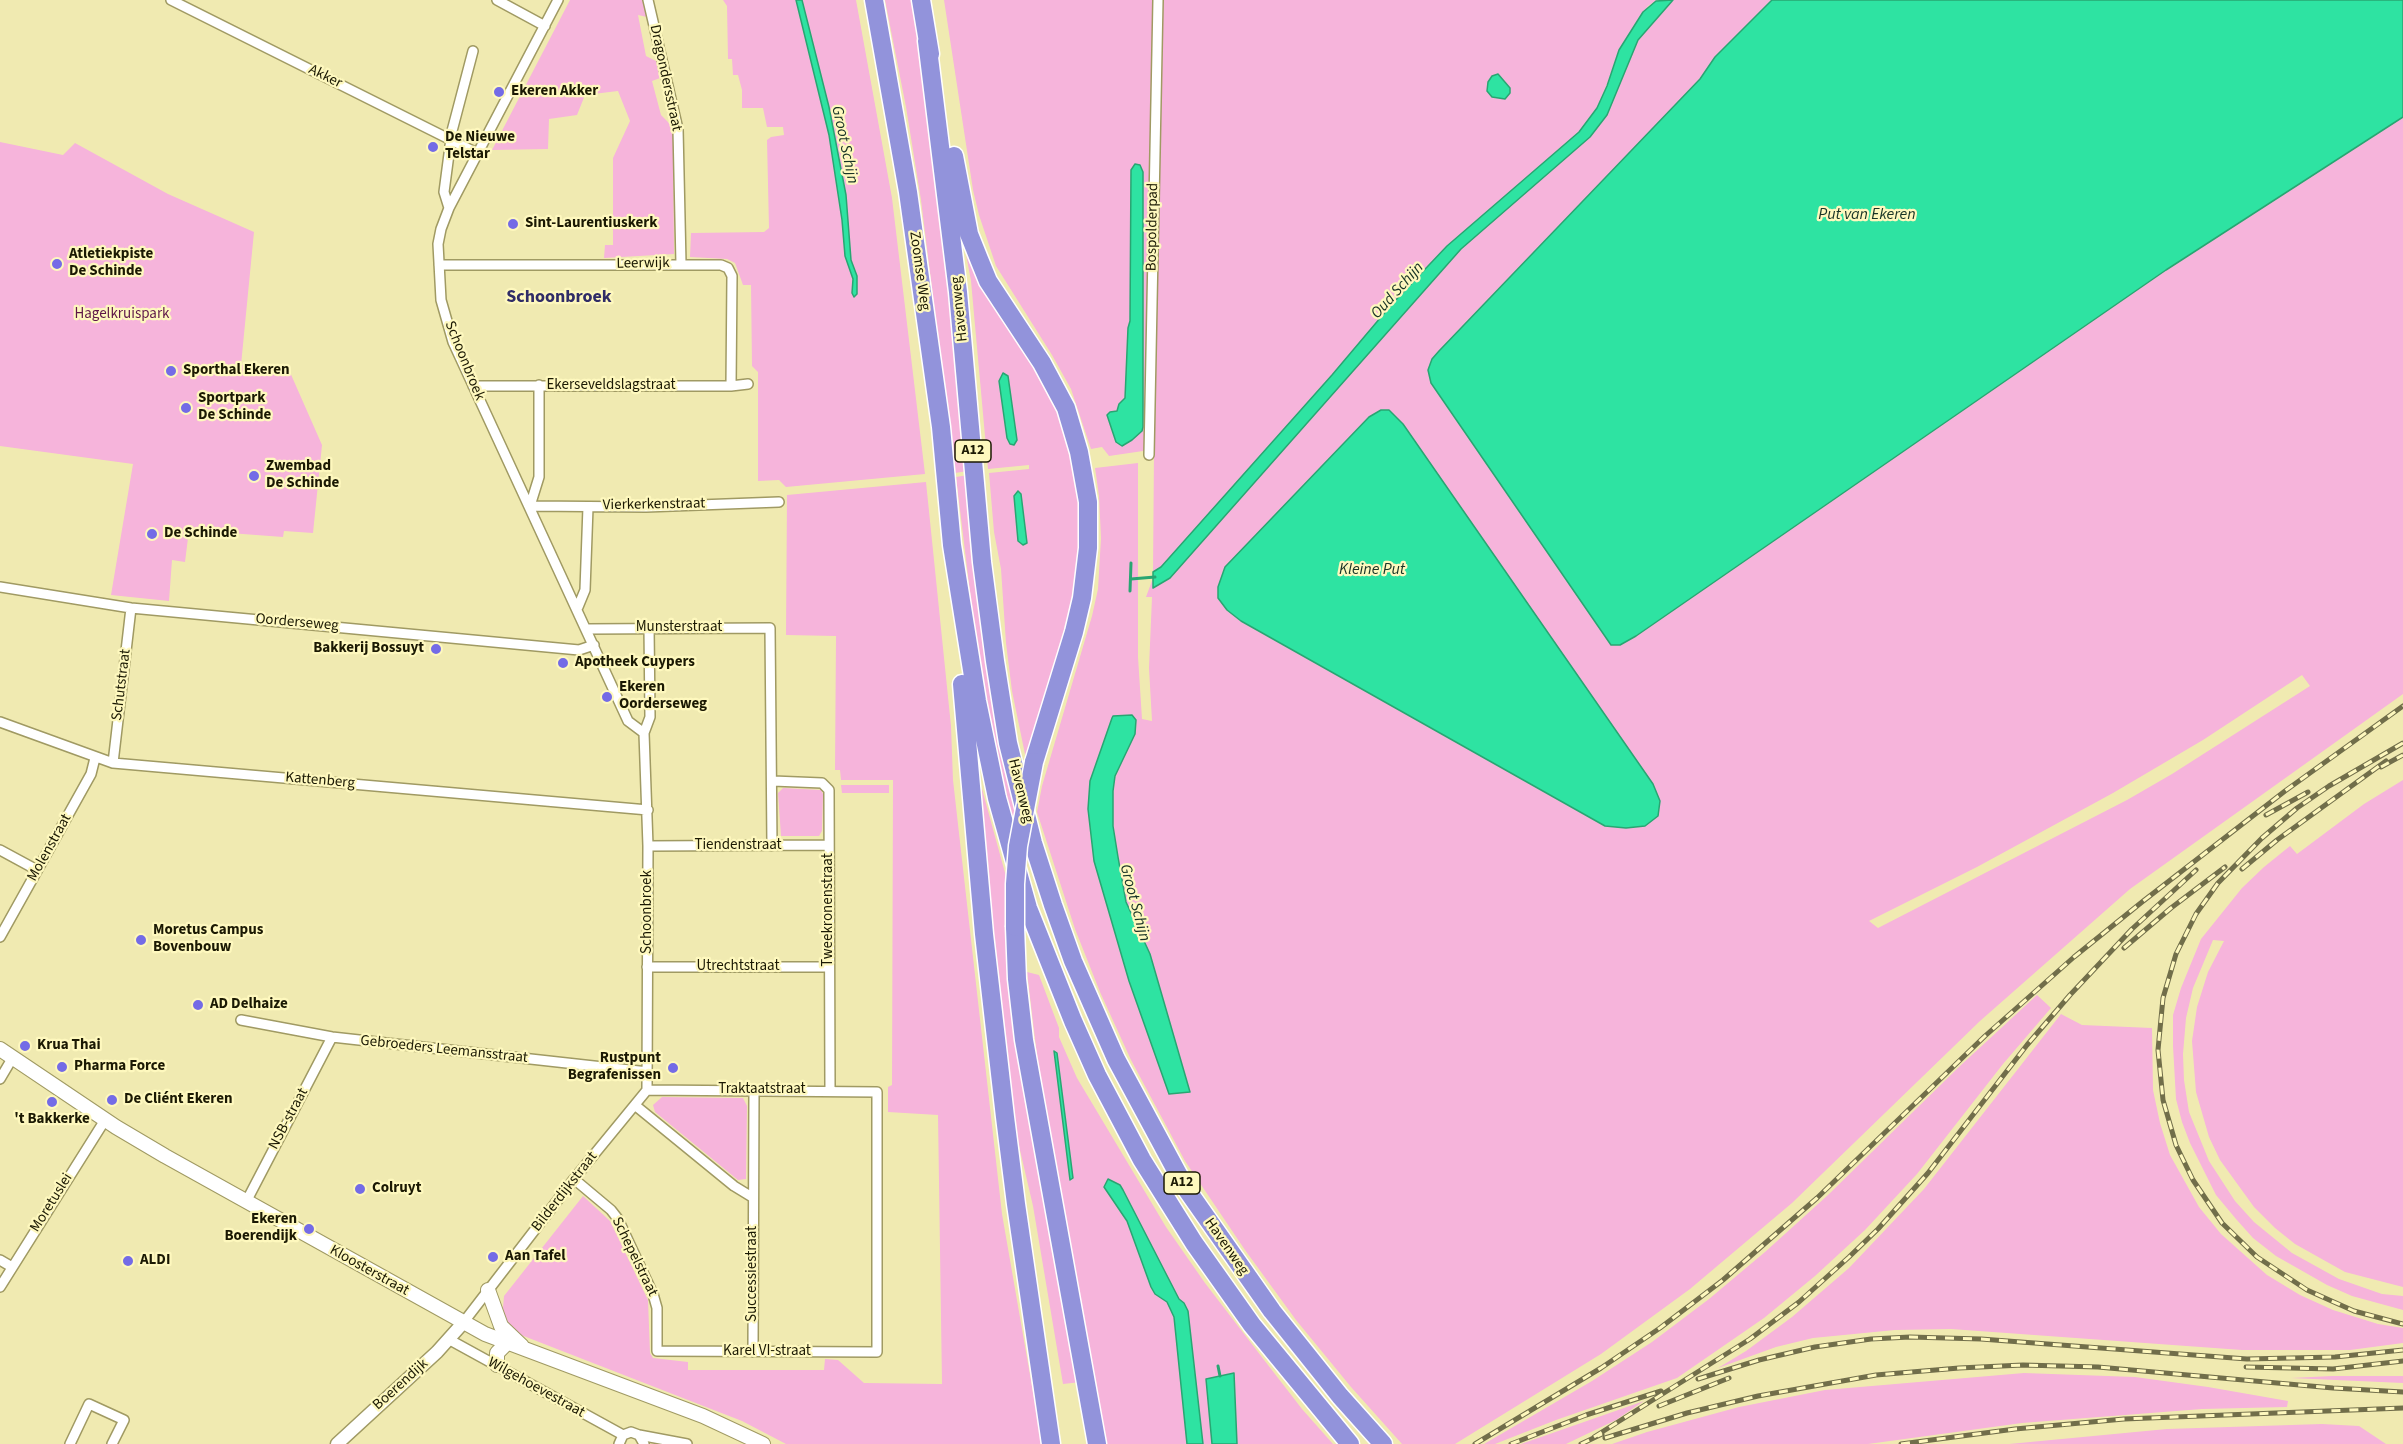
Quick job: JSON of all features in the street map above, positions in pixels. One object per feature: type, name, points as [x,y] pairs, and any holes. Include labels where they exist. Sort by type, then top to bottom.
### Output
[{"type":"highway","name":"Zoomse Weg","points":[[874,0],[908,192],[940,428],[952,545]]},
{"type":"highway","name":"A12","points":[[921,0],[927,41]]},
{"type":"highway","points":[[927,41],[951,139],[969,234],[988,281],[1042,363],[1066,408],[1079,452],[1088,502],[1089,527],[1082,598],[1074,632],[1034,762],[1018,846],[1015,927],[1017,979],[1024,1040],[1097,1444]]},
{"type":"highway","name":"Havenweg","points":[[927,41],[958,292],[982,562],[996,670],[1008,743],[1033,843],[1053,905],[1085,990],[1116,1059],[1185,1187],[1272,1311],[1340,1396],[1383,1444]]},
{"type":"highway","points":[[952,545],[952,590],[975,813],[984,934],[1016,1204],[1052,1444]]},
{"type":"highway","name":"Havenweg","points":[[952,545],[976,701],[997,798],[1029,908],[1073,1021],[1097,1075],[1131,1140],[1189,1235],[1252,1325],[1350,1444]]},
{"type":"main road","name":"Kloosterstraat","points":[[0,1049],[105,1120],[165,1156],[463,1323],[528,1352],[703,1416],[763,1444]]},
{"type":"main road","points":[[488,1290],[501,1326],[528,1352]]},
{"type":"main road","points":[[497,1365],[497,1353],[507,1343]]},
{"type":"street","name":"Akker","points":[[171,0],[479,154]]},
{"type":"street","points":[[497,0],[545,26]]},
{"type":"street","name":"Schoonbroek","points":[[558,0],[449,208],[438,244],[441,300],[453,342],[578,608],[628,721],[644,733]]},
{"type":"street","name":"Dragondersstraat","points":[[648,0],[678,129],[681,264]]},
{"type":"street","name":"Bospolderpad","points":[[1149,455],[1158,0]]},
{"type":"street","name":"Schoonbroek","points":[[449,208],[444,192],[451,139],[473,51]]},
{"type":"street","name":"Leerwijk","points":[[439,265],[721,265],[728,268],[732,276],[731,386]]},
{"type":"street","name":"Ekerseveldslagstraat","points":[[473,386],[731,386],[748,384]]},
{"type":"street","points":[[530,506],[539,477],[539,385]]},
{"type":"street","name":"Vierkerkenstraat","points":[[530,506],[588,507],[779,502]]},
{"type":"street","points":[[578,608],[585,590],[588,507]]},
{"type":"street","name":"Oorderseweg","points":[[0,587],[131,608],[579,650],[594,645]]},
{"type":"street","name":"Schutstraat","points":[[113,763],[131,608]]},
{"type":"street","name":"Schoonbroek","points":[[647,1090],[648,810],[644,733],[650,717],[649,627]]},
{"type":"street","name":"Munsterstraat","points":[[587,629],[770,628],[773,781]]},
{"type":"street","name":"Kattenberg","points":[[0,722],[113,763],[648,810]]},
{"type":"street","name":"Molenstraat","points":[[0,937],[91,774],[95,758]]},
{"type":"street","points":[[772,846],[773,781]]},
{"type":"street","name":"Tweekronenstraat","points":[[773,781],[822,783],[826,785],[830,795],[830,1090]]},
{"type":"street","name":"Tiendenstraat","points":[[648,846],[829,846]]},
{"type":"street","points":[[0,850],[37,870]]},
{"type":"street","name":"Utrechtstraat","points":[[648,967],[829,967]]},
{"type":"street","name":"Gebroeders Leemansstraat","points":[[241,1020],[333,1037],[648,1072]]},
{"type":"street","name":"NSB-straat","points":[[246,1202],[333,1037]]},
{"type":"street","points":[[0,1078],[13,1057]]},
{"type":"street","name":"Traktaatstraat","points":[[647,1090],[877,1092],[877,1352]]},
{"type":"street","name":"Bilderdijkstraat","points":[[463,1323],[574,1179],[647,1090]]},
{"type":"street","name":"Successiestraat","points":[[753,1352],[754,1090]]},
{"type":"street","points":[[636,1106],[734,1186],[752,1197]]},
{"type":"street","name":"Moretuslei","points":[[0,1287],[105,1120]]},
{"type":"street","name":"Schepelstraat","points":[[574,1179],[618,1219],[653,1294],[657,1308],[657,1351]]},
{"type":"street","points":[[0,1260],[12,1267]]},
{"type":"street","name":"Boerendijk","points":[[337,1444],[450,1340],[463,1323]]},
{"type":"street","name":"Wilgehoevestraat","points":[[450,1340],[497,1365],[621,1440],[631,1432],[642,1440],[682,1443]]},
{"type":"street","name":"Karel VI-straat","points":[[657,1351],[877,1352]]},
{"type":"street","points":[[70,1444],[89,1404],[124,1420],[112,1444]]},
{"type":"green space","points":[[570,0],[643,0],[647,17],[638,15],[646,56],[658,62],[660,78],[652,81],[661,115],[673,127],[674,254],[604,258],[605,245],[613,245],[613,158],[630,121],[618,91],[585,95],[577,115],[549,119],[548,149],[492,150]]},
{"type":"green space","points":[[723,0],[856,0],[892,198],[925,474],[786,487],[779,480],[758,481],[758,372],[752,366],[751,285],[743,285],[735,263],[727,259],[690,257],[691,233],[764,232],[769,228],[767,140],[784,135],[783,127],[767,127],[763,108],[742,108],[742,90],[738,75],[733,75],[732,59],[728,59],[727,6]]},
{"type":"green space","points":[[885,0],[912,0],[938,183],[968,471],[955,473],[921,200]]},
{"type":"green space","points":[[944,0],[1657,0],[1648,6],[1625,41],[1597,108],[1579,132],[1447,246],[1392,304],[1161,567],[1153,572],[1154,452],[1143,451],[1109,456],[1102,447],[1091,449],[1071,389],[996,266],[973,190]]},
{"type":"green space","points":[[1673,0],[1772,0],[1715,57],[1700,79],[1439,351],[1636,636],[2166,270],[2403,117],[2403,694],[2130,889],[1980,1021],[1792,1203],[1690,1289],[1601,1354],[1455,1444],[1402,1444],[1296,1320],[1185,1161],[1131,1060],[1100,992],[1075,929],[1037,812],[1042,786],[1098,589],[1101,538],[1095,468],[1138,463],[1138,657],[1142,719],[1152,721],[1149,668],[1152,597],[1146,597],[1153,578],[1461,249],[1482,231],[1614,99],[1638,40]],"holes":[[[1369,418],[1403,424],[1653,784],[1660,801],[1225,567]],[[2302,675],[2310,686],[2127,800],[1878,928],[1869,921],[1977,867],[2113,793],[2203,740]],[[1115,777],[1113,826],[1126,902],[1150,954],[1185,1076],[1169,1094],[1129,981],[1094,861],[1090,831]]]},
{"type":"green space","name":"Hagelkruispark","points":[[0,142],[63,155],[75,143],[168,194],[254,232],[241,365],[289,370],[322,445],[313,533],[284,531],[283,537],[189,530],[185,562],[172,560],[169,601],[111,595],[133,464],[0,446]]},
{"type":"green space","points":[[963,238],[1048,388],[1065,430],[1081,496],[1080,581],[1027,764],[1012,691],[1001,569],[994,532],[989,473],[1029,469],[1029,465],[988,469],[971,281]]},
{"type":"green space","points":[[968,475],[1016,811],[1013,828],[990,724],[974,625],[956,477]]},
{"type":"green space","points":[[926,482],[951,726],[953,780],[1002,1214],[1042,1444],[786,1444],[742,1421],[511,1330],[506,1322],[503,1308],[504,1296],[583,1196],[610,1221],[648,1300],[650,1353],[653,1358],[688,1362],[688,1370],[824,1370],[825,1359],[838,1360],[864,1383],[942,1384],[938,1115],[888,1112],[888,1087],[892,1085],[893,780],[841,780],[840,770],[835,770],[836,636],[786,635],[787,495]]},
{"type":"green space","points":[[2403,780],[2403,1287],[2345,1272],[2295,1244],[2254,1207],[2220,1160],[2209,1137],[2196,1092],[2192,1041],[2197,1007],[2208,972],[2224,941],[2213,940],[2193,988],[2186,1018],[2183,1054],[2189,1112],[2209,1161],[2235,1201],[2254,1222],[2292,1253],[2339,1279],[2382,1294],[2403,1296],[2403,1310],[2352,1296],[2327,1285],[2276,1256],[2253,1238],[2216,1195],[2190,1143],[2176,1099],[2173,1015],[2181,988],[2201,939],[2242,888],[2290,846],[2297,854],[2364,804]]},
{"type":"green space","points":[[841,785],[889,785],[889,793],[842,793]]},
{"type":"green space","points":[[783,788],[821,790],[823,794],[822,831],[819,836],[781,836],[778,793]]},
{"type":"green space","points":[[979,789],[982,789],[1007,880],[1081,1382],[1063,1384],[1033,1206],[1009,1103],[990,927]]},
{"type":"green space","points":[[1027,972],[1039,975],[1059,1028],[1059,1037],[1077,1078],[1166,1227],[1251,1343],[1302,1409],[1333,1444],[1107,1444],[1038,1064]]},
{"type":"green space","points":[[2037,995],[2051,1008],[2003,1064],[1917,1174],[1865,1230],[1815,1276],[1764,1318],[1677,1378],[1495,1444],[1484,1444],[1592,1381],[1652,1342],[1709,1299],[1828,1195],[1961,1065]]},
{"type":"green space","points":[[2061,1014],[2082,1025],[2152,1028],[2153,1090],[2160,1123],[2170,1155],[2199,1207],[2221,1234],[2267,1275],[2300,1295],[2333,1310],[2378,1324],[2403,1328],[2403,1343],[2350,1350],[2242,1350],[1951,1329],[1895,1330],[1813,1338],[1776,1347],[1718,1368],[1746,1351],[1792,1317],[1849,1268],[1924,1189]]},
{"type":"green space","points":[[662,1097],[743,1098],[747,1106],[746,1179],[738,1180],[655,1112],[653,1105]]},
{"type":"green space","points":[[2024,1373],[2135,1377],[2288,1401],[2287,1407],[2202,1409],[2022,1423],[1868,1444],[1612,1444],[1739,1407],[1825,1390]]},
{"type":"green space","points":[[2403,1376],[2403,1383],[2291,1378]]},
{"type":"green space","points":[[1644,1401],[1616,1420],[1566,1444],[1521,1444]]},
{"type":"green space","points":[[2322,1424],[2359,1426],[2386,1444],[2009,1444],[2167,1429]]},
{"type":"water","points":[[796,0],[802,0],[829,107],[846,195],[851,260],[857,276],[857,294],[854,297],[853,279],[845,256],[829,135]]},
{"type":"water","points":[[1673,0],[1638,40],[1607,115],[1590,137],[1461,249],[1170,578],[1153,588],[1153,572],[1161,567],[1392,304],[1447,246],[1579,132],[1597,108],[1619,50],[1643,12],[1656,1]]},
{"type":"water","name":"Put van Ekeren","points":[[1772,0],[2403,0],[2403,117],[2166,270],[1636,636],[1620,645],[1611,645],[1431,383],[1428,370],[1432,359],[1439,351],[1700,79],[1715,57]]},
{"type":"water","points":[[1498,74],[1510,88],[1510,93],[1505,99],[1492,97],[1487,91],[1488,82],[1492,76]]},
{"type":"water","points":[[1135,164],[1140,165],[1143,172],[1143,427],[1142,431],[1122,446],[1116,442],[1107,415],[1117,411],[1119,404],[1125,398],[1130,321],[1131,170]]},
{"type":"water","points":[[1003,373],[1008,376],[1017,440],[1014,445],[1010,444],[1007,438],[999,381]]},
{"type":"water","name":"Kleine Put","points":[[1381,410],[1389,410],[1403,424],[1653,784],[1660,801],[1658,816],[1645,826],[1626,828],[1605,826],[1241,621],[1227,610],[1218,598],[1218,587],[1225,567],[1369,417]]},
{"type":"water","points":[[1018,491],[1021,494],[1027,543],[1023,545],[1018,541],[1014,496]]},
{"type":"water","points":[[1132,715],[1136,720],[1135,734],[1115,776],[1113,826],[1126,902],[1150,954],[1190,1092],[1169,1094],[1129,981],[1094,861],[1088,809],[1090,781],[1113,716]]},
{"type":"water","points":[[1054,1051],[1057,1053],[1073,1178],[1070,1180]]},
{"type":"water","points":[[1108,1179],[1120,1185],[1179,1299],[1188,1311],[1203,1444],[1187,1444],[1174,1317],[1167,1302],[1155,1294],[1151,1287],[1127,1221],[1104,1187]]},
{"type":"water","points":[[1234,1373],[1237,1444],[1212,1444],[1206,1379]]},
{"type":"waterway","name":"Oud Schijn","points":[[1130,591],[1131,563]]},
{"type":"waterway","name":"Oud Schijn","points":[[1131,579],[1155,577]]},
{"type":"waterway","name":"Groot Schijn","points":[[1218,1366],[1220,1376]]},
{"type":"railway","points":[[1475,1444],[1601,1368],[1660,1328],[1723,1280],[1817,1198],[1985,1036],[2074,957],[2285,791],[2403,706]]},
{"type":"railway","points":[[2403,743],[2329,786],[2297,808],[2262,838],[2218,883],[2196,914],[2176,954],[2163,998],[2158,1050],[2163,1100],[2176,1145],[2193,1180],[2222,1223],[2257,1257],[2307,1290],[2354,1311],[2403,1324]]},
{"type":"railway","points":[[2381,767],[2403,755]]},
{"type":"railway","points":[[2242,869],[2277,840],[2386,761]]},
{"type":"railway","points":[[2266,815],[2308,792]]},
{"type":"railway","points":[[2124,948],[2225,867]]},
{"type":"railway","points":[[1594,1437],[1750,1339],[1799,1302],[1849,1257],[1878,1229],[1928,1173],[2027,1045],[2070,995],[2132,929],[2196,870]]},
{"type":"railway","points":[[1698,1379],[1759,1360],[1815,1347],[1871,1339],[1910,1337],[1981,1339],[2247,1359],[2335,1357],[2403,1350]]},
{"type":"railway","points":[[2246,1367],[2333,1369],[2403,1361]]},
{"type":"railway","points":[[1605,1438],[1687,1413],[1758,1396],[1876,1375],[1959,1368],[2023,1365],[2098,1367],[2403,1392]]},
{"type":"railway","points":[[1659,1406],[1729,1378]]},
{"type":"railway","points":[[1511,1444],[1586,1415],[1661,1391]]},
{"type":"railway","points":[[1901,1444],[2015,1429],[2124,1419],[2403,1408]]},
{"type":"railway","points":[[1581,1444],[1602,1434]]},
{"type":"place","name":"Ekeren Akker","points":[[499,92]]},
{"type":"place","name":"De Nieuwe Telstar","points":[[433,147]]},
{"type":"place","name":"Sint-Laurentiuskerk","points":[[513,224]]},
{"type":"place","name":"Atletiekpiste De Schinde","points":[[57,264]]},
{"type":"place","name":"Sporthal Ekeren","points":[[171,371]]},
{"type":"place","name":"Sportpark De Schinde","points":[[186,408]]},
{"type":"place","name":"Zwembad De Schinde","points":[[254,476]]},
{"type":"place","name":"De Schinde","points":[[152,534]]},
{"type":"place","name":"Bakkerij Bossuyt","points":[[436,649]]},
{"type":"place","name":"Apotheek Cuypers","points":[[563,663]]},
{"type":"place","name":"Ekeren Oorderseweg","points":[[607,697]]},
{"type":"place","name":"Moretus Campus Bovenbouw","points":[[141,940]]},
{"type":"place","name":"AD Delhaize","points":[[198,1005]]},
{"type":"place","name":"Krua Thai","points":[[25,1046]]},
{"type":"place","name":"Pharma Force","points":[[62,1067]]},
{"type":"place","name":"Rustpunt Begrafenissen","points":[[673,1068]]},
{"type":"place","name":"De Cliént Ekeren","points":[[112,1100]]},
{"type":"place","name":"'t Bakkerke","points":[[52,1102]]},
{"type":"place","name":"Colruyt","points":[[360,1189]]},
{"type":"place","name":"Ekeren Boerendijk","points":[[309,1229]]},
{"type":"place","name":"Aan Tafel","points":[[493,1257]]},
{"type":"place","name":"ALDI","points":[[128,1261]]},
{"type":"district","name":"Schoonbroek","points":[[559,298]]}]
